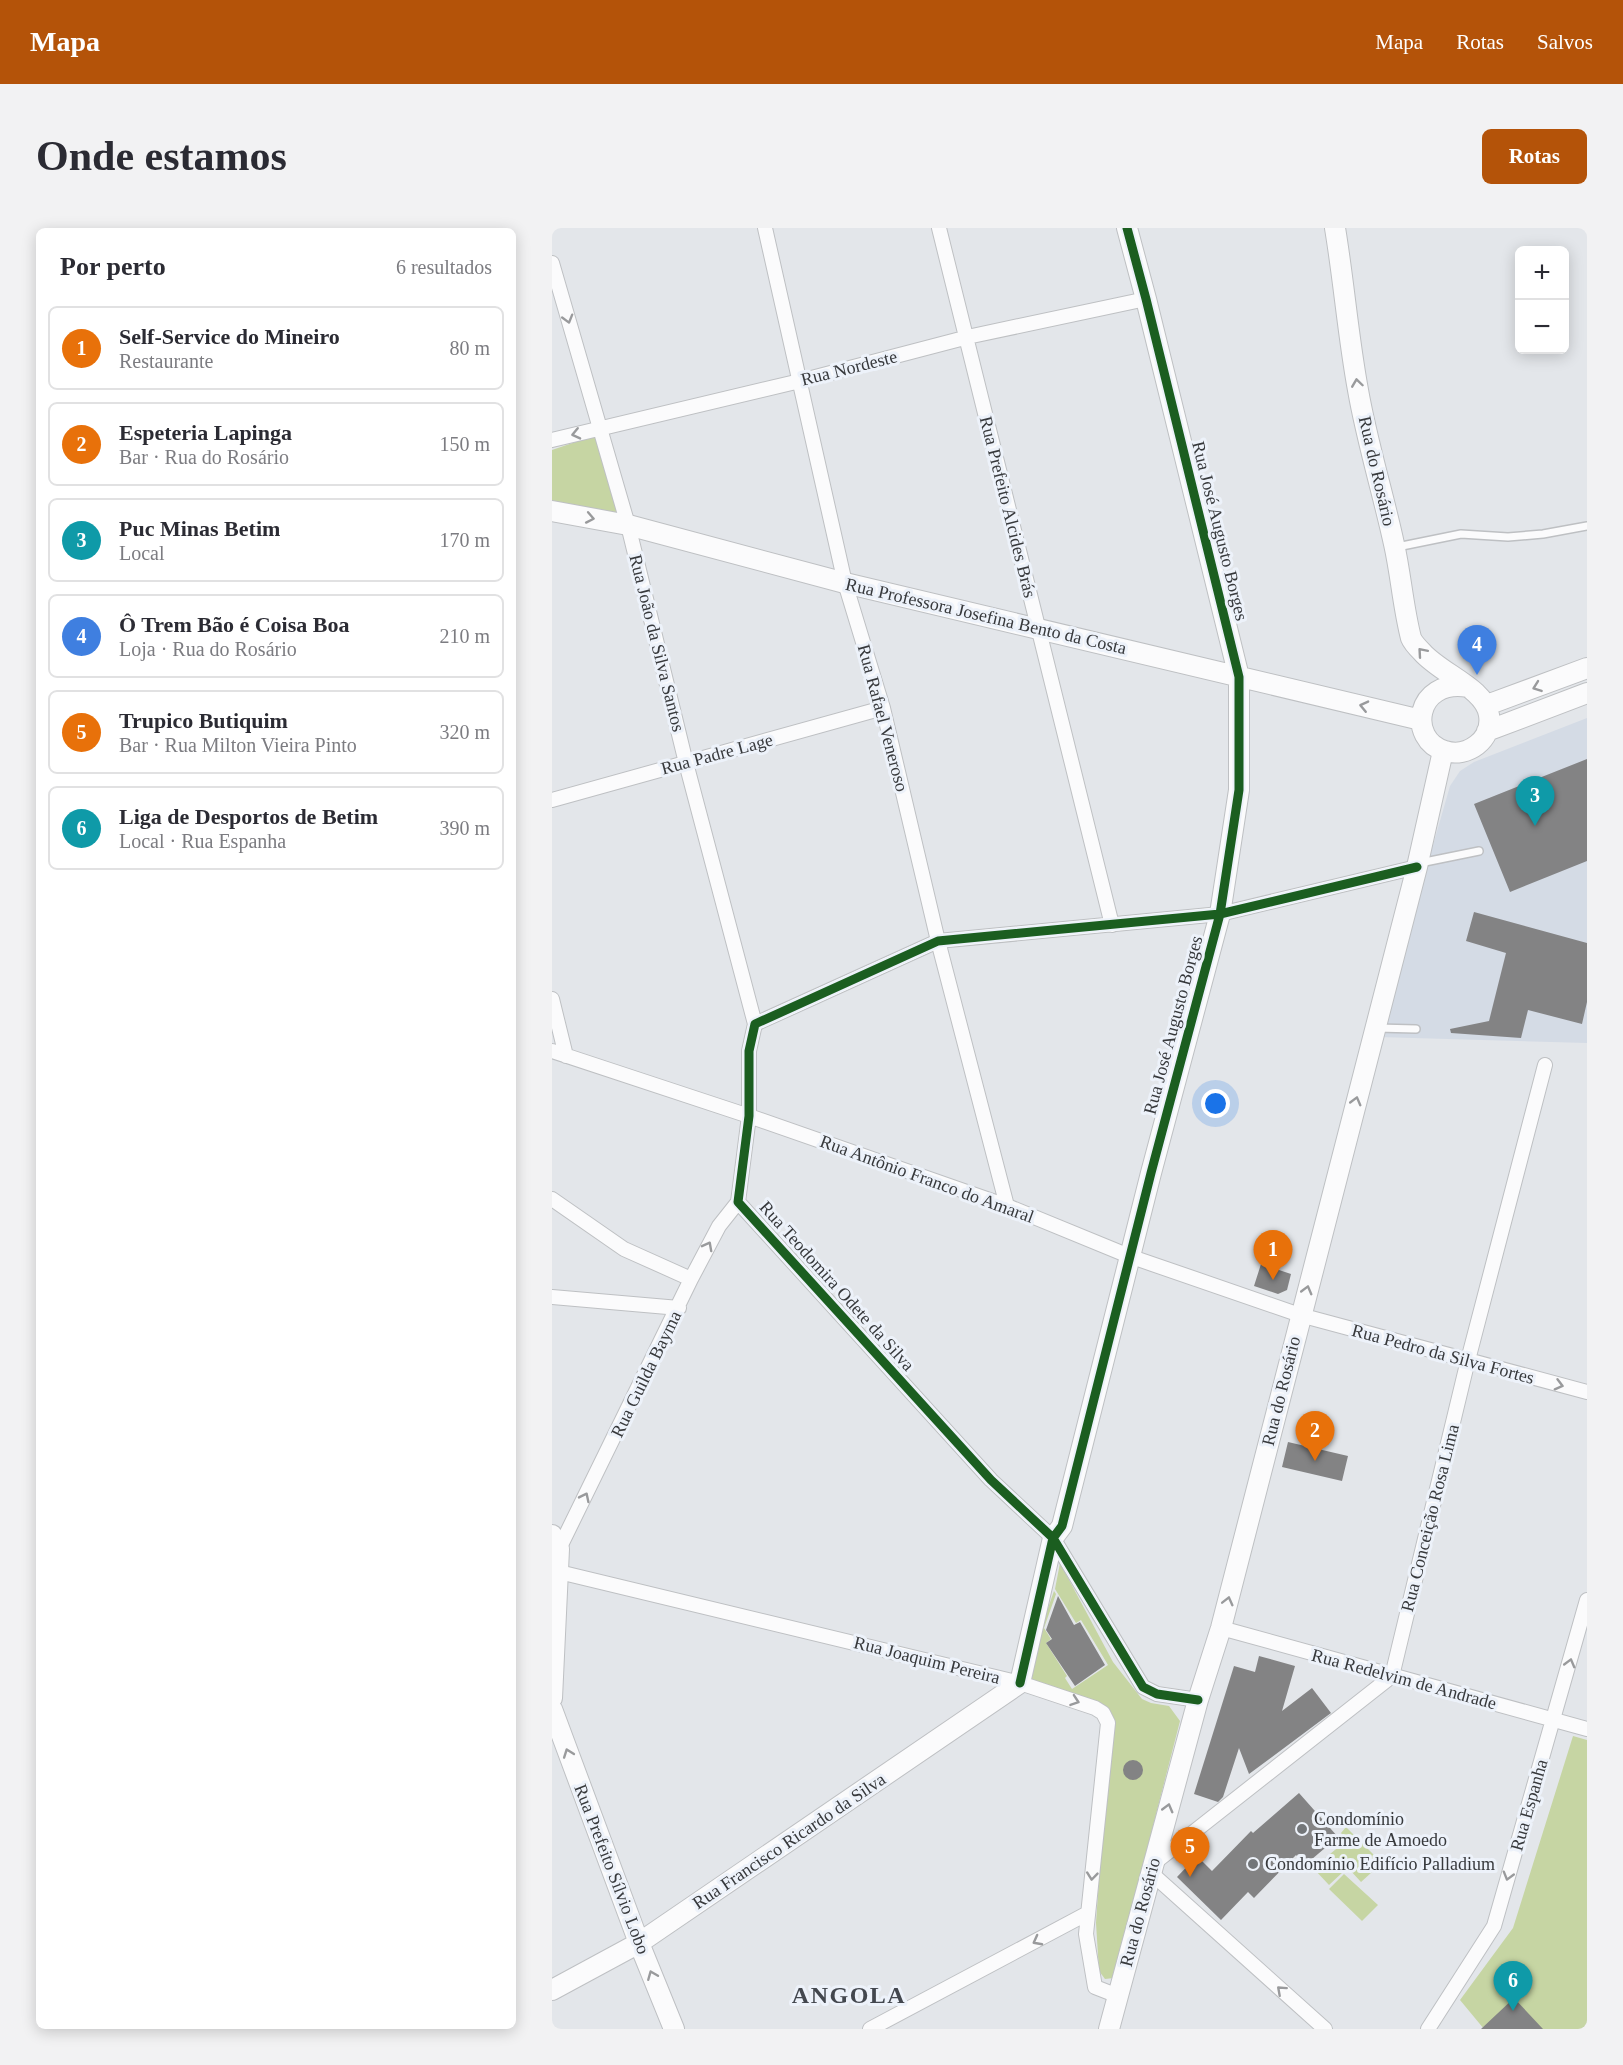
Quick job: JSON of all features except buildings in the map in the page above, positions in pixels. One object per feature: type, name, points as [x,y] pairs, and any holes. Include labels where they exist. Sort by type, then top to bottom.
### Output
[{"type":"street","name":"Rua Rafael Veneroso","points":[[765,228],[845,583],[883,708],[938,941],[1007,1206]]},
{"type":"street","name":"Rua Prefeito Alcides Brás","points":[[939,228],[1112,925]]},
{"type":"street","name":"Rua José Augusto Borges","points":[[1020,1683],[1053,1538],[1062,1526],[1220,914],[1239,790],[1239,677],[1127,228]]},
{"type":"street","name":"Rua do Rosário","points":[[1335,228],[1358,390],[1395,547],[1412,641],[1432,664],[1468,687]]},
{"type":"street","name":"Rua João da Silva Santos","points":[[552,263],[628,525],[686,763],[755,1024]]},
{"type":"street","name":"Rua Nordeste","points":[[552,440],[800,381],[966,338],[1146,299]]},
{"type":"street","name":"Rua Professora Josefina Bento da Costa","points":[[552,511],[628,525],[845,583],[1421,720]]},
{"type":"street","points":[[1487,705],[1587,668]]},
{"type":"street","points":[[1455,685],[1468,687],[1479,694],[1487,705],[1490,718],[1487,731],[1480,743],[1469,750],[1456,753],[1443,751],[1431,744],[1424,733],[1421,720],[1423,706],[1431,695],[1442,688],[1455,685]]},
{"type":"street","points":[[1487,731],[1587,693]]},
{"type":"street","name":"Rua Padre Lage","points":[[552,800],[883,708]]},
{"type":"street","name":"Rua do Rosário","points":[[1109,2029],[1151,1868],[1198,1700],[1221,1628],[1417,865],[1443,751]]},
{"type":"street","points":[[755,1024],[938,941],[1220,914],[1417,865]]},
{"type":"street","points":[[552,999],[566,1056]]},
{"type":"street","name":"Rua Teodomira Odete da Silva","points":[[755,1024],[749,1051],[749,1116],[738,1202],[991,1480],[1053,1538],[1143,1687],[1157,1694],[1198,1700]]},
{"type":"street","name":"Rua Antônio Franco do Amaral","points":[[552,1051],[749,1116],[1007,1206],[1130,1256],[1300,1315]]},
{"type":"street","name":"Rua Conceição Rosa Lima","points":[[1392,1676],[1468,1360],[1545,1065]]},
{"type":"street","points":[[552,1199],[624,1249],[691,1280]]},
{"type":"street","name":"Rua Guilda Bayma","points":[[556,1542],[679,1308],[719,1226],[738,1202]]},
{"type":"street","points":[[552,1297],[679,1308]]},
{"type":"street","name":"Rua Pedro da Silva Fortes","points":[[1300,1315],[1587,1392]]},
{"type":"street","points":[[552,1698],[559,1572],[556,1542]]},
{"type":"street","name":"Rua Joaquim Pereira","points":[[559,1572],[1020,1683],[1095,1708],[1103,1713],[1108,1723],[1086,1934],[1095,1987],[1118,1996]]},
{"type":"street","name":"Rua Espanha","points":[[1428,2029],[1494,1926],[1587,1600]]},
{"type":"street","name":"Rua Redelvim de Andrade","points":[[1221,1628],[1587,1730]]},
{"type":"street","points":[[1325,2029],[1151,1868],[1392,1676]]},
{"type":"street","name":"Rua Francisco Ricardo da Silva","points":[[552,1990],[639,1943],[1020,1683]]},
{"type":"street","name":"Rua Prefeito Sílvio Lobo","points":[[552,1709],[639,1943],[674,2029]]},
{"type":"street","points":[[870,2029],[1088,1913]]},
{"type":"lane","points":[[1395,547],[1461,534],[1508,537],[1587,526]]},
{"type":"lane","points":[[1417,865],[1479,851]]},
{"type":"lane","points":[[1375,1028],[1416,1029]]},
{"type":"shaded area","points":[[1587,718],[1587,1043],[1378,1037],[1450,786],[1460,771],[1474,762]]},
{"type":"green space","points":[[596,435],[618,516],[552,503],[552,450]]},
{"type":"green space","points":[[1060,1563],[1113,1662],[1142,1699],[1169,1706],[1180,1721],[1114,1978],[1105,1979],[1099,1971],[1096,1923],[1110,1717],[1099,1702],[1022,1681],[1054,1591],[1056,1594],[1044,1628],[1051,1639],[1046,1643],[1067,1676],[1065,1678],[1072,1689],[1108,1665],[1081,1620],[1076,1623],[1055,1589]]},
{"type":"green space","points":[[1573,1736],[1587,1740],[1587,2029],[1484,2029],[1460,2000],[1513,1928]]},
{"type":"green space","points":[[1346,1827],[1382,1863],[1361,1882],[1349,1869],[1334,1869],[1324,1859],[1347,1840],[1341,1833]]},
{"type":"green space","points":[[1322,1862],[1332,1871],[1343,1872],[1329,1885],[1314,1869]]},
{"type":"green space","points":[[1344,1874],[1378,1905],[1362,1921],[1329,1889]]},
{"type":"cycle path","points":[[1020,1683],[1053,1538],[1062,1526],[1151,1173],[1220,914],[1239,790],[1239,677],[1127,228]]},
{"type":"cycle path","points":[[1198,1700],[1157,1694],[1143,1687],[1053,1538],[991,1480],[738,1202],[749,1116],[749,1051],[755,1024],[938,941],[1220,914],[1417,867]]},
{"type":"place","name":"Ô Trem Bão é Coisa Boa","points":[[1477,675]]},
{"type":"place","name":"Puc Minas Betim","points":[[1535,826]]},
{"type":"place","name":"Self-Service do Mineiro","points":[[1273,1280]]},
{"type":"place","name":"Espeteria Lapinga","points":[[1315,1461]]},
{"type":"place","name":"Condomínio Farme de Amoedo","points":[[1302,1829]]},
{"type":"place","name":"Condomínio Edifício Palladium","points":[[1253,1864]]},
{"type":"place","name":"Trupico Butiquim","points":[[1190,1877]]},
{"type":"place","name":"Liga de Desportos de Betim","points":[[1513,2011]]},
{"type":"district","name":"ANGOLA","points":[[849,1995]]}]
